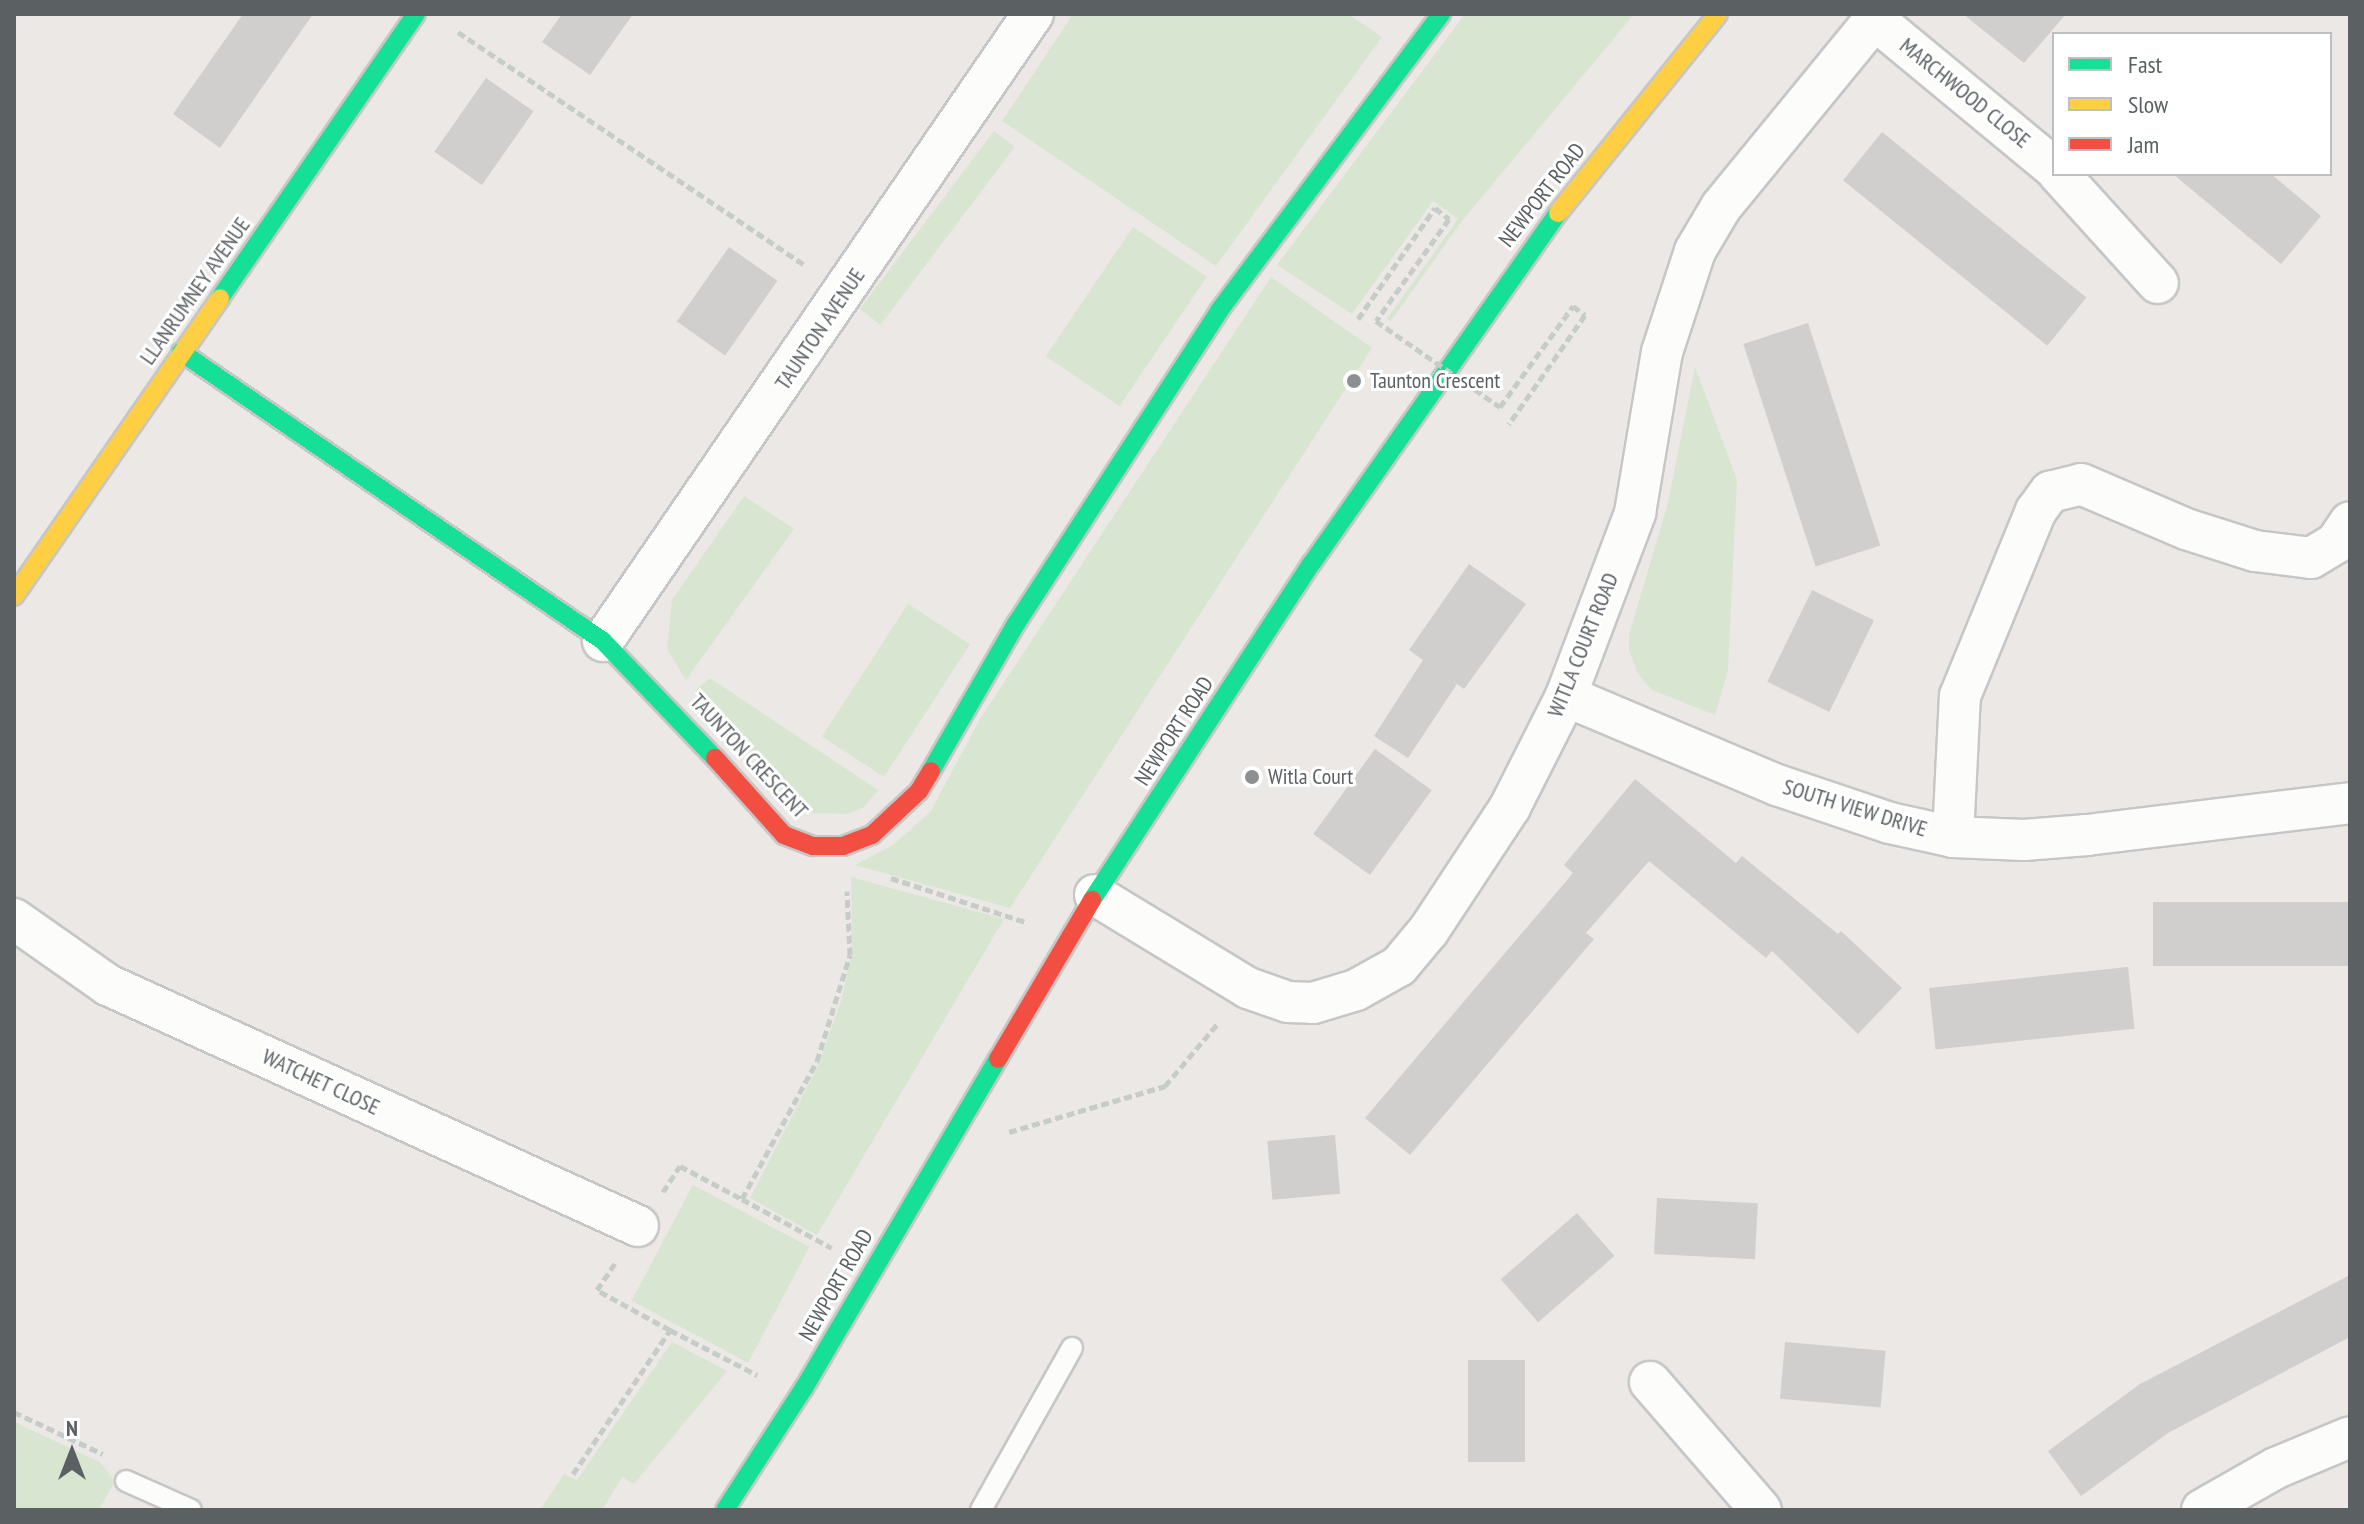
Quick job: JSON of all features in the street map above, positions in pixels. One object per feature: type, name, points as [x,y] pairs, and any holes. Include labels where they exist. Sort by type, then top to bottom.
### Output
[{"type":"street","name":"LLANRUMNEY AVENUE","points":[[14,596],[26,553],[181,352],[416,14]]},
{"type":"street","name":"TAUNTON AVENUE","points":[[603,641],[846,293],[1033,14]]},
{"type":"street","points":[[843,846],[872,835],[919,791],[1016,624],[1211,322],[1441,14]]},
{"type":"street","name":"NEWPORT ROAD","points":[[725,1510],[804,1388],[871,1270],[947,1151],[1095,895],[1312,563],[1529,249],[1718,14]]},
{"type":"street","name":"WITLA COURT ROAD","points":[[1095,895],[1248,988],[1288,1002],[1313,1003],[1356,990],[1399,966],[1429,930],[1510,807],[1566,696],[1635,513],[1662,352],[1695,251],[1721,207],[1876,17]]},
{"type":"street","name":"MARCHWOOD CLOSE","points":[[1876,17],[2052,166]]},
{"type":"street","points":[[2061,176],[2158,283]]},
{"type":"street","name":"TAUNTON CRESCENT","points":[[181,352],[603,641],[670,707],[784,835],[813,846],[843,846]]},
{"type":"street","points":[[1953,837],[1960,696],[2036,511],[2050,492],[2081,484],[2186,529],[2255,551],[2311,558],[2336,543],[2350,522]]},
{"type":"street","name":"SOUTH VIEW DRIVE","points":[[1566,696],[1777,785],[1890,823],[1953,837],[2024,840],[2087,835],[2350,803]]},
{"type":"street","name":"WATCHET CLOSE","points":[[14,919],[108,985],[638,1226]]},
{"type":"street","points":[[1650,1382],[1761,1510]]},
{"type":"street","points":[[2202,1510],[2276,1468],[2350,1437]]},
{"type":"lane","points":[[981,1510],[1072,1348]]},
{"type":"lane","points":[[126,1481],[191,1510]]},
{"type":"path","points":[[444,23],[846,293]]},
{"type":"path","points":[[1358,319],[1435,208],[1449,219],[1376,321],[1500,407],[1573,306],[1585,315],[1509,424]]},
{"type":"path","points":[[742,1199],[817,1061],[850,955],[843,846]]},
{"type":"path","points":[[846,866],[1017,917],[1066,942]]},
{"type":"path","points":[[947,1151],[1165,1086],[1248,988]]},
{"type":"path","points":[[804,1388],[743,1371],[597,1290],[680,1166],[871,1270]]},
{"type":"path","points":[[573,1474],[670,1330]]},
{"type":"path","points":[[14,1412],[109,1457],[126,1481]]},
{"type":"green space","points":[[1073,14],[1348,14],[1382,37],[1216,266],[1002,121]]},
{"type":"green space","points":[[1465,14],[1634,14],[1462,221],[1391,321],[1387,319],[1458,219],[1433,201],[1352,314],[1277,265]]},
{"type":"green space","points":[[994,131],[1015,147],[881,325],[860,309]]},
{"type":"green space","points":[[1133,227],[1207,277],[1120,406],[1046,356]]},
{"type":"green space","points":[[1271,277],[1372,348],[1010,908],[855,865],[893,845],[931,811],[980,719]]},
{"type":"green space","points":[[1695,367],[1737,480],[1728,670],[1715,715],[1652,690],[1638,674],[1629,650],[1629,635],[1668,503]]},
{"type":"green space","points":[[744,496],[794,529],[686,680],[667,649],[672,600]]},
{"type":"green space","points":[[908,604],[970,644],[884,777],[822,737]]},
{"type":"green space","points":[[710,678],[878,790],[864,807],[848,814],[803,813],[696,690]]},
{"type":"green space","points":[[851,877],[1004,919],[817,1235],[750,1198],[818,1066],[842,998],[852,951]]},
{"type":"green space","points":[[693,1185],[810,1247],[748,1363],[631,1301]]},
{"type":"green space","points":[[672,1342],[727,1371],[634,1484],[622,1477],[602,1510],[540,1510],[564,1474],[577,1480]]},
{"type":"green space","points":[[14,1422],[100,1462],[115,1481],[99,1510],[14,1510]]},
{"type":"building","points":[[243,14],[313,14],[220,148],[173,114]]},
{"type":"building","points":[[562,14],[633,14],[590,75],[542,42]]},
{"type":"building","points":[[1963,14],[2066,14],[2024,63]]},
{"type":"building","points":[[486,78],[534,111],[482,185],[434,152]]},
{"type":"building","points":[[1882,132],[2086,298],[2047,346],[1843,180]]},
{"type":"building","points":[[2175,176],[2273,176],[2321,216],[2281,264]]},
{"type":"building","points":[[729,247],[777,281],[725,355],[677,322]]},
{"type":"building","points":[[1808,323],[1880,546],[1816,567],[1743,344]]},
{"type":"building","points":[[1469,564],[1526,604],[1464,689],[1457,684],[1408,758],[1374,736],[1423,660],[1409,650]]},
{"type":"building","points":[[1812,590],[1874,620],[1829,712],[1767,682]]},
{"type":"building","points":[[1375,749],[1432,790],[1370,875],[1313,834]]},
{"type":"building","points":[[1635,779],[1736,863],[1742,856],[1838,934],[1841,931],[1902,988],[1858,1034],[1772,951],[1766,958],[1649,861],[1586,933],[1594,939],[1410,1155],[1365,1118],[1573,873],[1564,865]]},
{"type":"building","points":[[2153,902],[2350,902],[2350,966],[2153,966]]},
{"type":"building","points":[[2128,967],[2134,1029],[1936,1050],[1929,988]]},
{"type":"building","points":[[1335,1135],[1340,1194],[1272,1200],[1267,1141]]},
{"type":"building","points":[[1657,1198],[1758,1203],[1755,1259],[1654,1254]]},
{"type":"building","points":[[1577,1213],[1614,1256],[1538,1322],[1501,1279]]},
{"type":"building","points":[[2350,1275],[2350,1337],[2168,1433],[2081,1496],[2048,1451],[2140,1384]]},
{"type":"building","points":[[1785,1342],[1886,1351],[1881,1408],[1780,1399]]},
{"type":"building","points":[[1468,1360],[1525,1360],[1525,1462],[1468,1462]]},
{"type":"traffic: fast","points":[[220,298],[416,14]]},
{"type":"traffic: fast","points":[[931,771],[1016,624],[1219,311],[1441,14]]},
{"type":"traffic: fast","points":[[1092,900],[1312,563],[1558,213]]},
{"type":"traffic: fast","points":[[181,352],[603,641],[715,758]]},
{"type":"traffic: fast","points":[[725,1510],[804,1388],[998,1059]]},
{"type":"traffic: slow","points":[[1558,213],[1718,14]]},
{"type":"traffic: slow","points":[[14,596],[220,298]]},
{"type":"traffic: jam","points":[[715,758],[784,835],[813,846],[843,846],[872,835],[919,791],[931,771]]},
{"type":"traffic: jam","points":[[998,1059],[1092,900]]},
{"type":"place","name":"Taunton Crescent","points":[[1354,381]]},
{"type":"place","name":"Witla Court","points":[[1252,777]]}]
